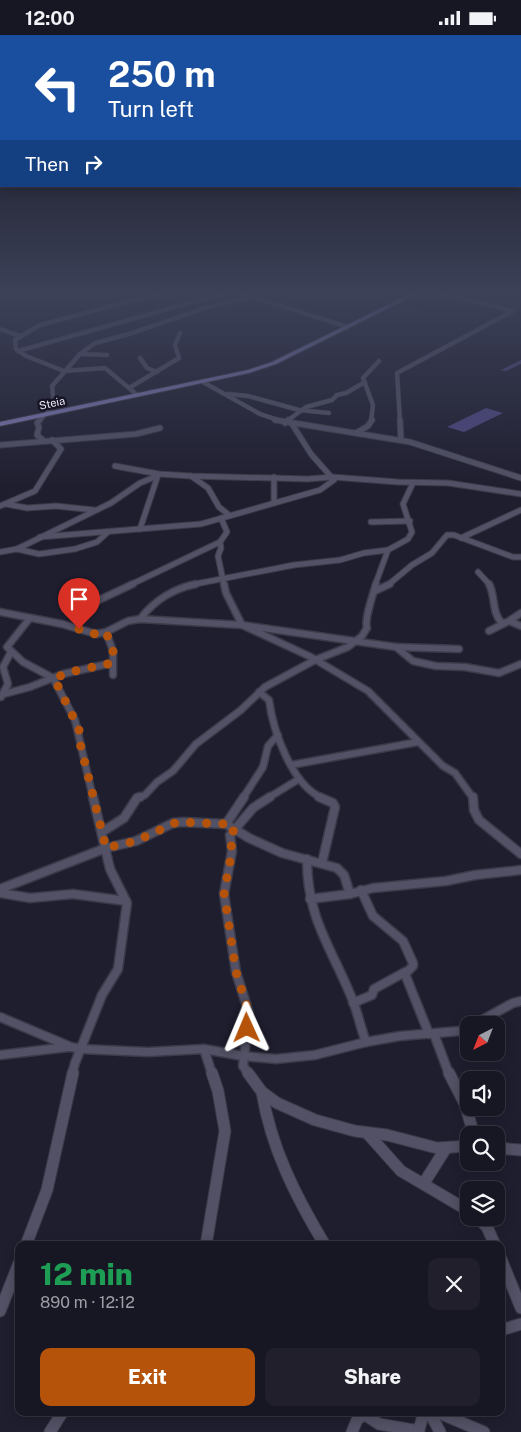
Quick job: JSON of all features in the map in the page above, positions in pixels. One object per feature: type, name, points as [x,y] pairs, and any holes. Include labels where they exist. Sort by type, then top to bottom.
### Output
[{"type":"main road","name":"Steia","points":[[0,424],[194,384],[274,363],[284,358]]},
{"type":"main road","points":[[194,384],[210,386],[215,379]]},
{"type":"street","points":[[35,358],[66,371],[104,368],[138,395]]},
{"type":"street","points":[[44,441],[37,435],[39,427],[37,423],[54,405],[52,386],[77,358]]},
{"type":"street","points":[[141,358],[147,368],[157,372]]},
{"type":"street","points":[[130,388],[179,358]]},
{"type":"street","points":[[401,440],[397,373],[425,358]]},
{"type":"street","points":[[356,433],[368,426],[372,419],[373,405],[363,380],[364,375],[378,361]]},
{"type":"street","points":[[203,381],[260,414],[285,423],[401,440],[521,478]]},
{"type":"street","points":[[285,423],[293,414],[320,400],[332,400],[337,395],[346,393],[365,382]]},
{"type":"street","points":[[225,394],[248,396],[299,411],[329,413]]},
{"type":"street","points":[[40,537],[201,524],[320,490],[334,481],[311,455],[292,424]]},
{"type":"street","points":[[0,445],[136,434],[160,428]]},
{"type":"street","points":[[3,505],[35,491],[60,449],[55,446],[52,440]]},
{"type":"street","points":[[115,466],[158,475],[308,479],[332,477],[413,483],[460,484],[521,494]]},
{"type":"street","points":[[0,552],[17,549],[108,505],[126,491],[158,475]]},
{"type":"street","points":[[140,529],[148,507],[151,486],[158,475]]},
{"type":"street","points":[[191,475],[210,490],[219,507],[229,515]]},
{"type":"street","points":[[274,477],[274,503]]},
{"type":"street","points":[[140,619],[149,607],[172,591],[223,577],[294,565],[340,560],[364,553],[388,550],[410,537],[412,532],[410,521],[403,505],[413,483]]},
{"type":"street","points":[[3,505],[27,508],[56,507],[95,510]]},
{"type":"street","points":[[461,537],[521,510]]},
{"type":"street","points":[[76,617],[99,600],[220,541],[226,532],[221,518]]},
{"type":"street","points":[[371,522],[410,521]]},
{"type":"street","points":[[17,549],[39,553],[82,547],[97,542],[108,532]]},
{"type":"street","points":[[374,591],[390,584],[412,565],[432,553],[447,535],[461,537],[513,557],[521,557]]},
{"type":"street","points":[[220,541],[221,547],[218,556],[228,597],[242,625],[315,660],[368,691],[444,767],[455,773],[474,799],[474,811],[479,820],[521,854]]},
{"type":"street","points":[[102,832],[124,818],[137,798],[145,795],[156,782],[173,771],[196,744],[241,710],[259,692],[271,683],[315,660],[348,647],[363,635],[367,628],[365,621],[388,550]]},
{"type":"street","points":[[478,572],[489,584],[492,591],[495,616],[506,622],[521,626]]},
{"type":"street","points":[[0,612],[62,624],[93,634],[106,632],[125,622],[140,619],[242,625],[396,647],[459,649]]},
{"type":"street","points":[[489,631],[521,613]]},
{"type":"street","points":[[28,1241],[48,1190],[76,1048],[102,995],[117,974],[126,901],[110,869],[79,739],[79,729],[54,678],[23,662],[6,646],[30,618]]},
{"type":"street","points":[[106,632],[113,651],[113,675]]},
{"type":"street","points":[[396,647],[413,661],[426,665],[465,667],[504,673],[521,663]]},
{"type":"street","points":[[1,696],[8,684],[4,664],[12,652]]},
{"type":"street","points":[[1,696],[75,671],[112,663]]},
{"type":"street","points":[[259,692],[269,700],[271,715],[278,735],[299,779],[315,795],[332,803],[335,807],[322,863]]},
{"type":"street","points":[[226,824],[263,767],[268,746],[278,735]]},
{"type":"street","points":[[291,765],[418,742]]},
{"type":"street","points":[[299,779],[253,808],[230,835],[232,851],[224,893],[236,972],[249,1013],[243,1056],[245,1069],[262,1092],[277,1103],[301,1115],[367,1133],[387,1135],[430,1147],[460,1147]]},
{"type":"street","points":[[0,889],[106,848],[136,841],[177,822],[226,824],[282,853],[337,868],[342,872],[350,894]]},
{"type":"street","points":[[307,859],[305,879],[319,931],[354,1003],[366,1042]]},
{"type":"street","points":[[310,899],[350,894],[361,890],[446,881],[521,869]]},
{"type":"street","points":[[354,1003],[372,995],[374,989],[405,971],[413,963],[403,941],[372,916],[361,890]]},
{"type":"street","points":[[0,893],[30,897],[73,895],[126,901]]},
{"type":"street","points":[[405,971],[450,1077],[464,1103],[471,1126]]},
{"type":"street","points":[[489,1016],[513,1003],[521,1001]]},
{"type":"street","points":[[0,1017],[76,1048]]},
{"type":"street","points":[[0,1055],[76,1048],[148,1052],[204,1049],[243,1056],[276,1059],[308,1056],[366,1042],[460,1029]]},
{"type":"street","points":[[204,1049],[218,1091],[225,1131],[207,1241]]},
{"type":"street","points":[[262,1092],[265,1115],[296,1195],[322,1241]]},
{"type":"street","points":[[367,1133],[401,1171],[460,1205]]},
{"type":"street","points":[[424,1183],[446,1148]]},
{"type":"street","points":[[505,1149],[521,1150]]},
{"type":"street","points":[[485,1226],[493,1241]]},
{"type":"street","points":[[505,1269],[521,1307]]},
{"type":"street","points":[[0,1311],[15,1273]]},
{"type":"street","points":[[505,1329],[519,1326]]},
{"type":"street","points":[[50,1432],[60,1416]]},
{"type":"street","points":[[352,1432],[357,1420],[362,1416],[366,1416],[379,1424],[418,1431],[423,1416]]},
{"type":"street","points":[[432,1416],[440,1432]]},
{"type":"street","points":[[446,1416],[484,1432]]},
{"type":"shaded area","points":[[486,408],[503,413],[464,432],[447,427]]},
{"type":"waterway","points":[[504,370],[521,362]]},
{"type":"route","points":[[79,629],[93,634],[106,632],[113,651],[112,663],[75,671],[54,678],[64,702],[79,729],[79,739],[106,848],[136,841],[177,822],[226,824],[235,829],[229,838],[232,851],[224,893],[236,972],[249,1013],[247,1028]]}]
